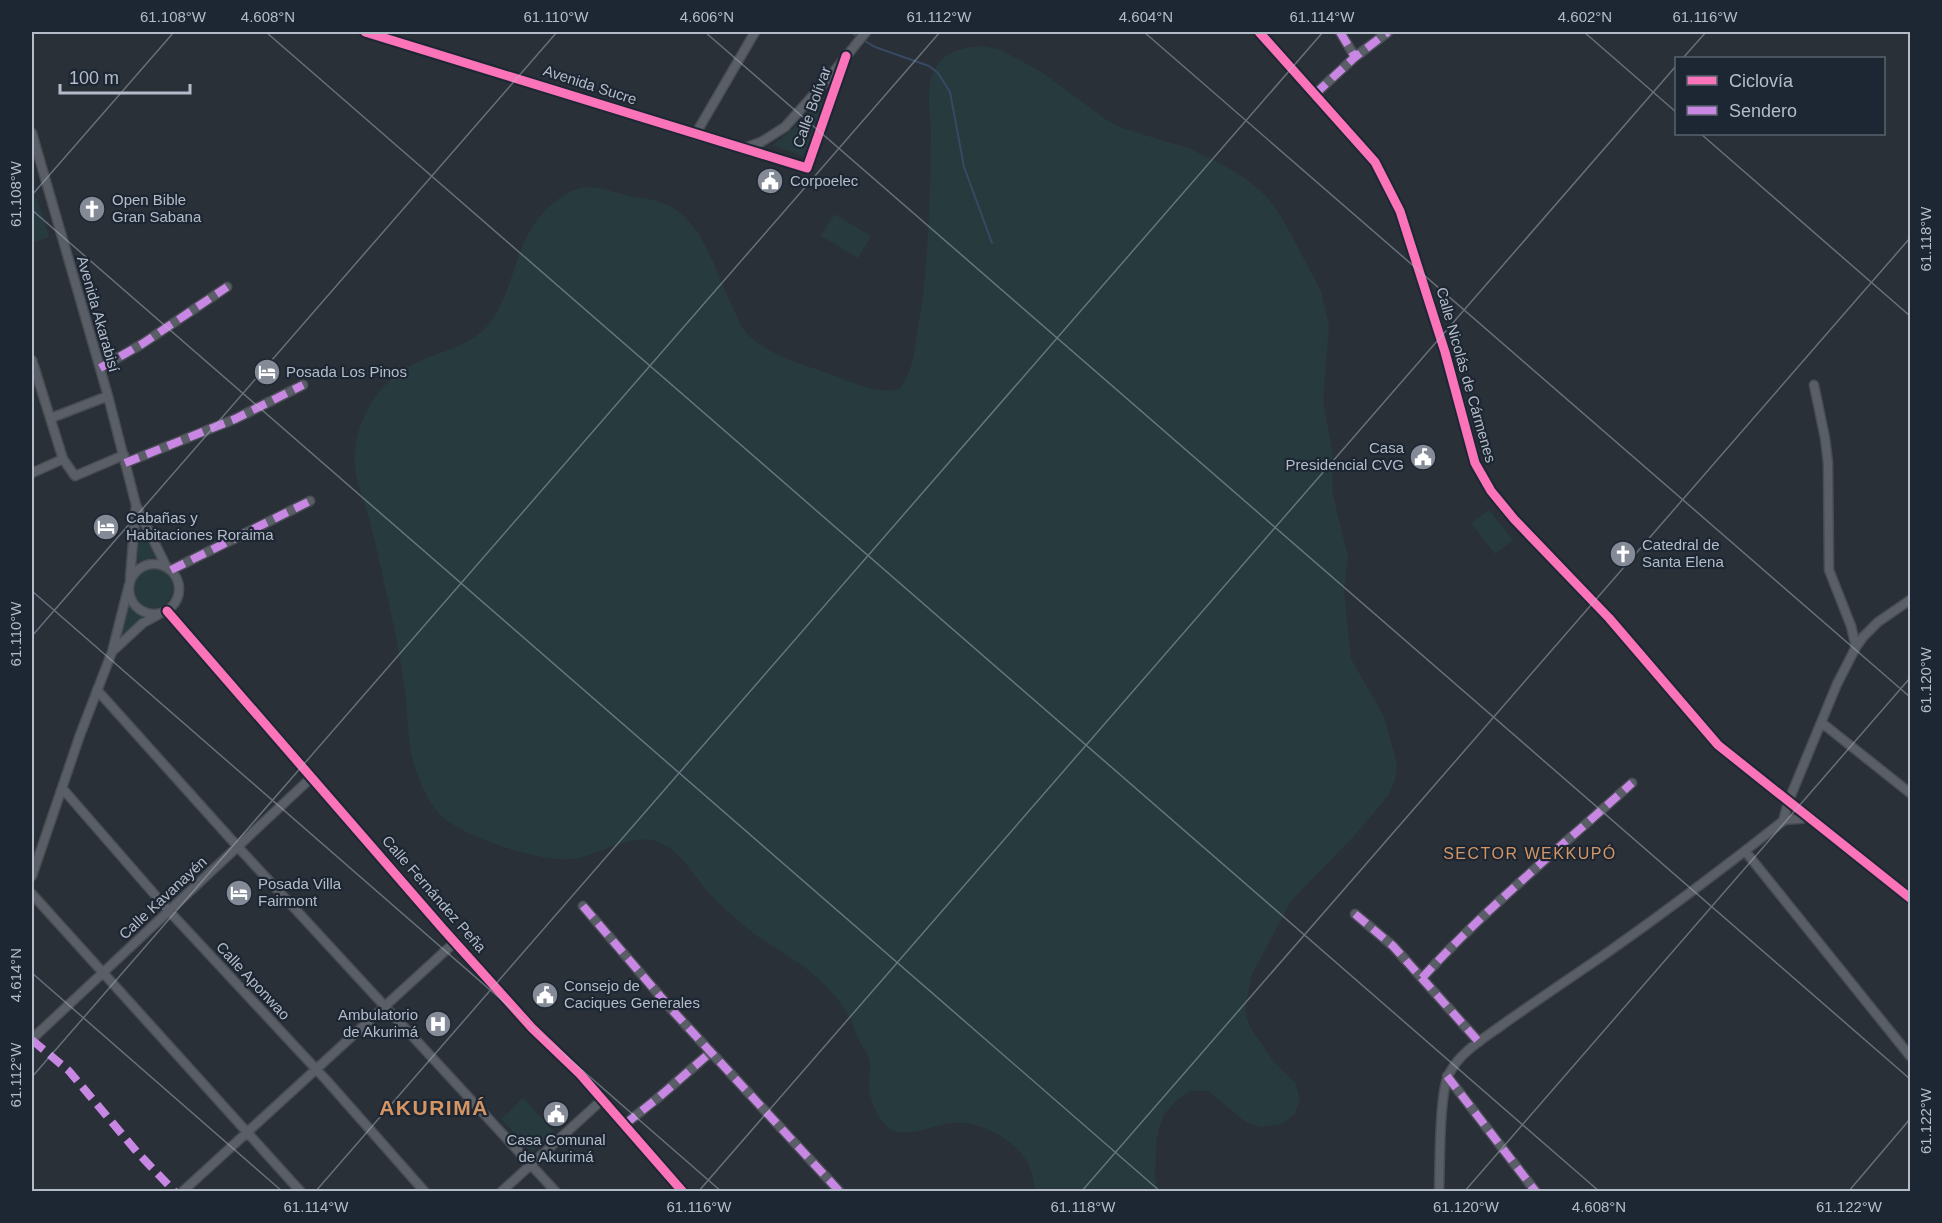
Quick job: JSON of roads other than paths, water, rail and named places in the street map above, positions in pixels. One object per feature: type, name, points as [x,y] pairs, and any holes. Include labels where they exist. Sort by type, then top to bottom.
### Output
[{"type":"street","name":"Avenida Sucre","points":[[365,32],[473,63],[695,135],[807,168]]},
{"type":"street","points":[[695,135],[755,32]]},
{"type":"street","name":"Calle Nicolás de Cármenes","points":[[1260,32],[1375,162],[1400,211],[1445,352],[1475,463],[1491,491],[1514,519],[1609,618],[1718,745],[1911,898]]},
{"type":"street","points":[[1340,32],[1355,57]]},
{"type":"street","points":[[1315,94],[1355,57],[1388,32]]},
{"type":"street","name":"Calle Bolívar","points":[[742,149],[772,136],[785,127],[865,33]]},
{"type":"street","name":"Calle Bolívar","points":[[807,168],[846,56]]},
{"type":"street","name":"Avenida Akarabisí","points":[[32,133],[108,396],[136,505],[169,568]]},
{"type":"street","points":[[100,368],[142,344],[227,287]]},
{"type":"street","points":[[32,360],[63,459],[75,476],[244,415],[303,385]]},
{"type":"street","points":[[1814,385],[1826,438],[1828,462],[1829,570],[1851,626],[1856,647]]},
{"type":"street","points":[[51,418],[108,396]]},
{"type":"street","points":[[32,473],[63,459]]},
{"type":"street","points":[[169,568],[310,501]]},
{"type":"street","name":"Avenida Akarabisí","points":[[32,876],[112,652],[130,582],[136,505]]},
{"type":"street","points":[[154,563],[169,568],[178,580],[180,592],[175,604],[164,612],[148,614],[137,608],[130,597],[130,582],[142,566],[154,563]]},
{"type":"street","points":[[1784,821],[1789,800],[1837,684],[1856,647],[1878,622],[1911,600]]},
{"type":"street","name":"Avenida Akarabisí","points":[[112,652],[143,623],[164,612]]},
{"type":"street","name":"Calle Fernández Peña","points":[[164,612],[532,1028],[580,1074],[683,1191]]},
{"type":"street","points":[[98,690],[238,847],[556,1191]]},
{"type":"street","points":[[1822,723],[1911,793]]},
{"type":"street","name":"Calle Kavanayén","points":[[32,1039],[312,777]]},
{"type":"street","points":[[1422,978],[1459,938],[1533,868],[1564,845],[1632,783]]},
{"type":"street","name":"Calle Aponwao","points":[[62,788],[169,911],[316,1069],[425,1191]]},
{"type":"street","points":[[1439,1191],[1444,1095],[1447,1076],[1459,1059],[1479,1042],[1671,908],[1784,821],[1799,820],[1809,816]]},
{"type":"street","points":[[1745,851],[1911,1056]]},
{"type":"street","points":[[32,894],[301,1191]]},
{"type":"street","points":[[583,906],[711,1052],[840,1191]]},
{"type":"street","points":[[1355,914],[1393,946],[1479,1042]]},
{"type":"street","points":[[182,1191],[455,942]]},
{"type":"street","points":[[624,1125],[711,1052]]},
{"type":"street","points":[[1447,1076],[1536,1191]]},
{"type":"street","points":[[501,1191],[603,1100]]},
{"type":"waterway","points":[[850,32],[875,47],[929,66],[938,73],[950,92],[964,167],[992,243]]},
{"type":"place","name":"Corpoelec","points":[[770,181]]},
{"type":"place","name":"Open Bible Gran Sabana","points":[[92,209]]},
{"type":"place","name":"Posada Los Pinos","points":[[267,372]]},
{"type":"place","name":"Casa Presidencial CVG","points":[[1423,457]]},
{"type":"place","name":"Cabañas y Habitaciones Roraima","points":[[106,527]]},
{"type":"place","name":"Catedral de Santa Elena","points":[[1623,554]]},
{"type":"place","name":"Posada Villa Fairmont","points":[[239,893]]},
{"type":"place","name":"Consejo de Caciques Generales","points":[[545,995]]},
{"type":"place","name":"Ambulatorio de Akurimá","points":[[438,1024]]},
{"type":"place","name":"Casa Comunal de Akurimá","points":[[556,1114]]},
{"type":"district","name":"SECTOR WEKKUPÓ","points":[[1530,853]]},
{"type":"district","name":"AKURIMÁ","points":[[434,1108]]}]
